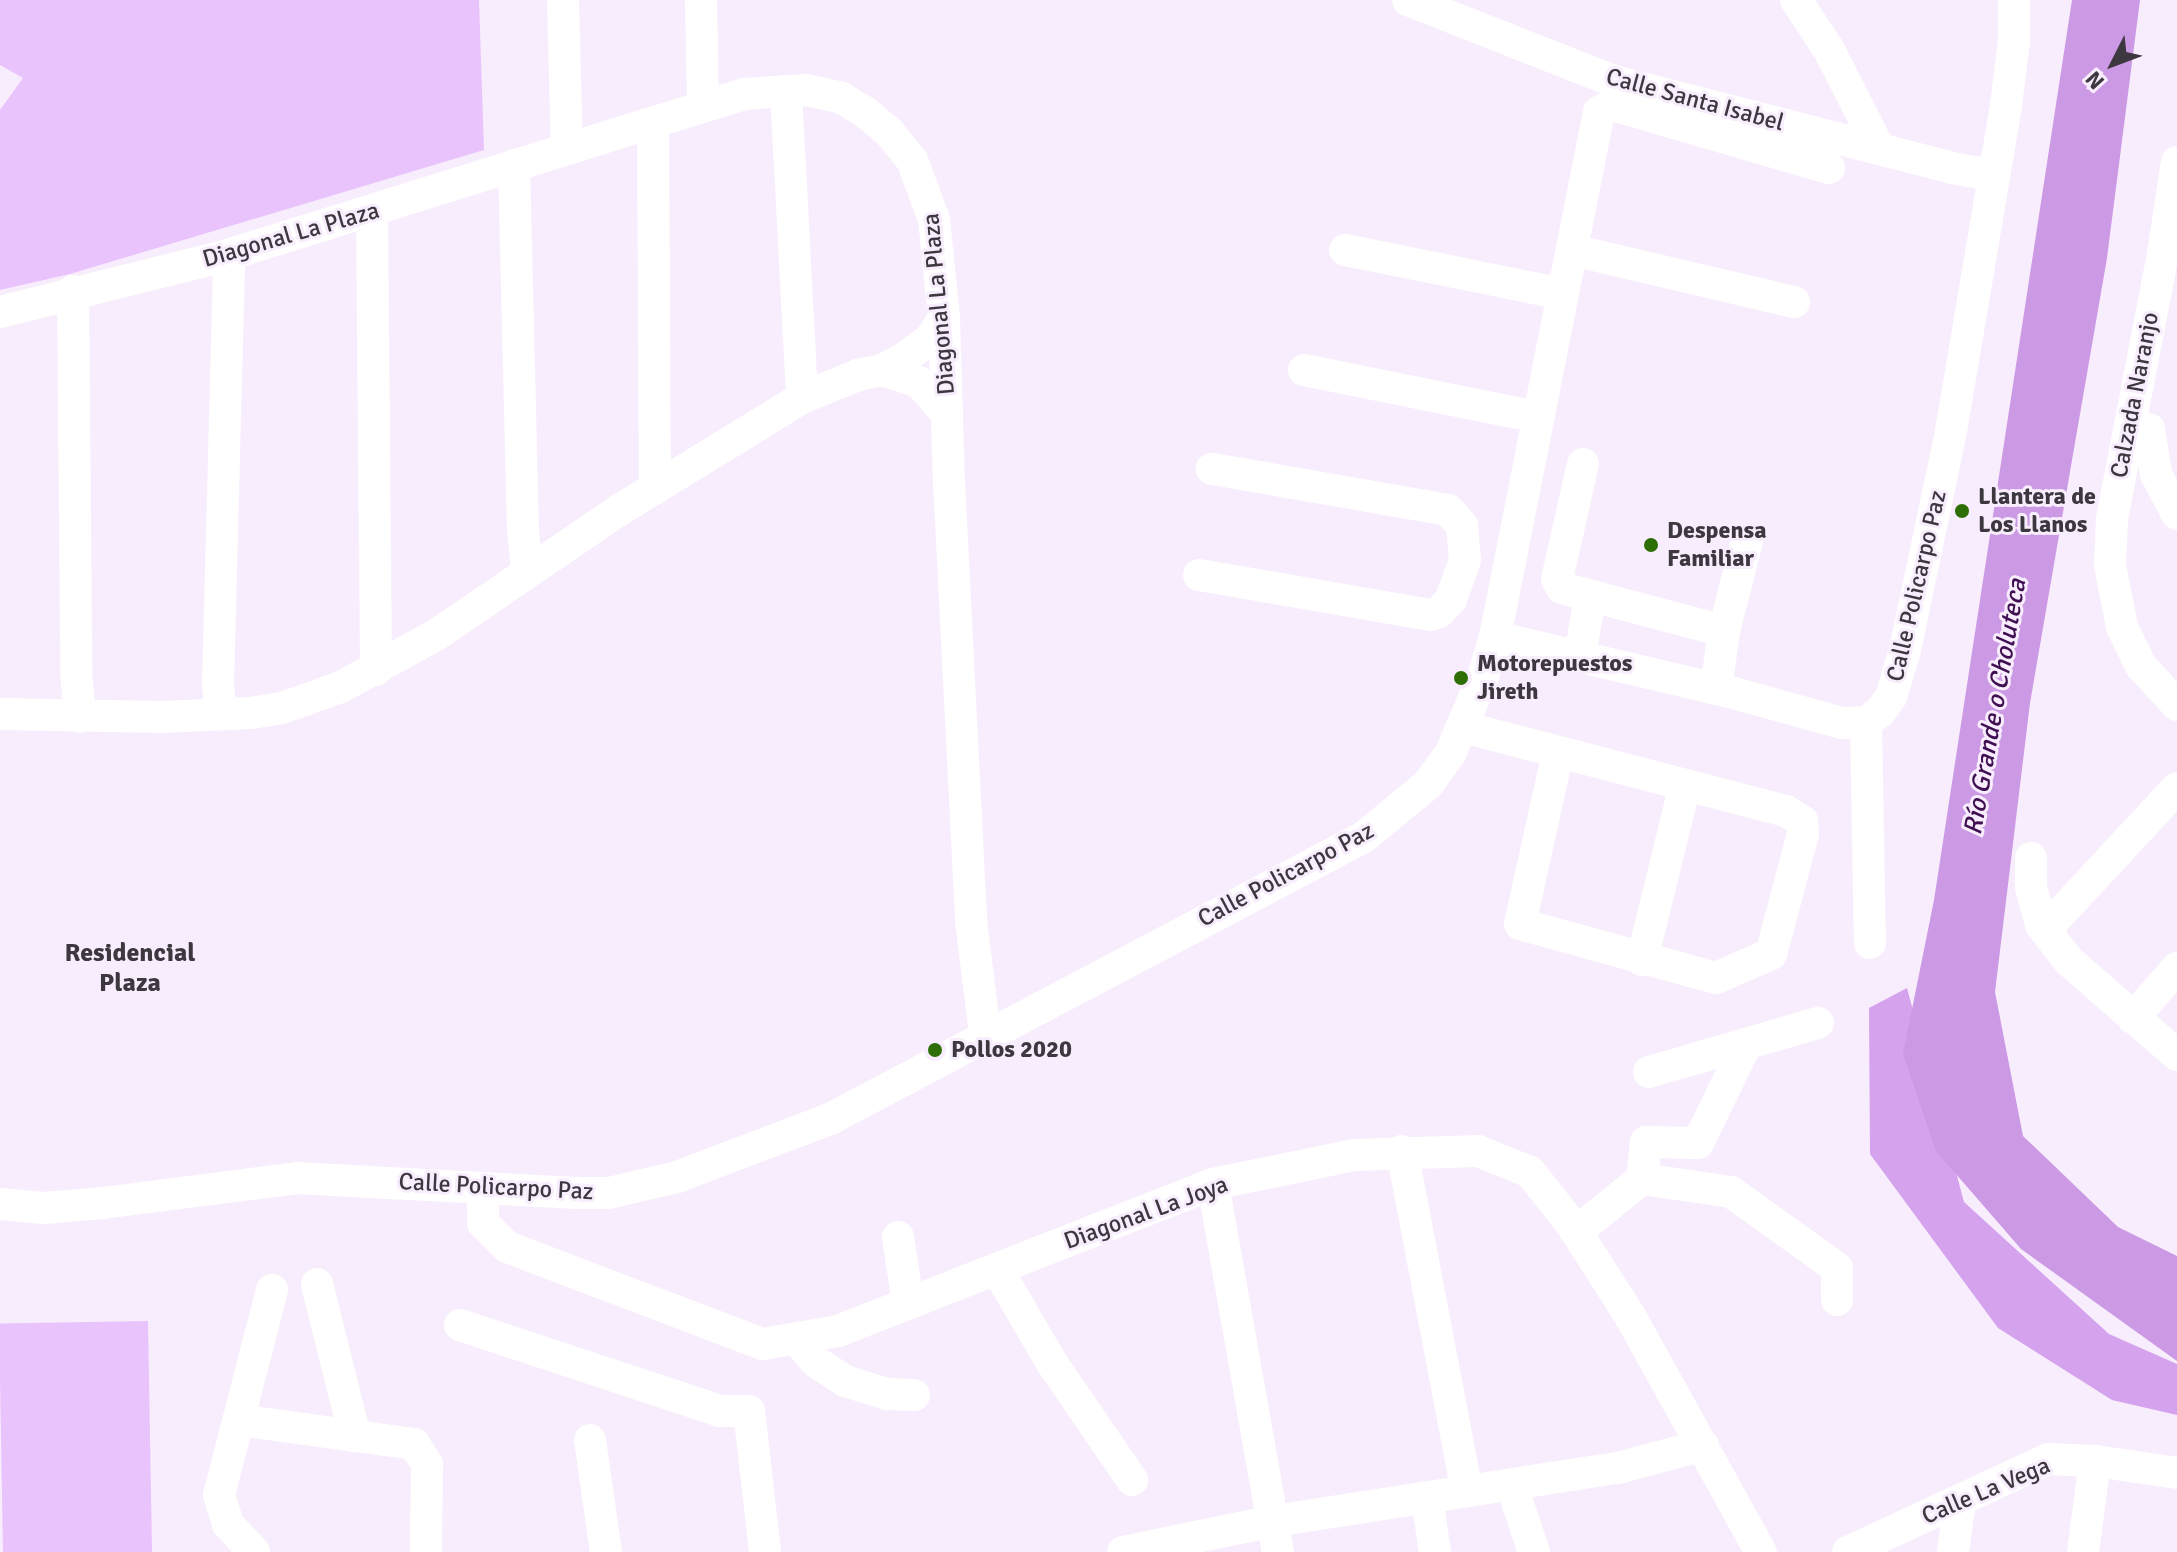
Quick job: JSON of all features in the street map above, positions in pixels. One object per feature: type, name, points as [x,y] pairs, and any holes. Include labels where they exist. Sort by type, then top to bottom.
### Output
[{"type":"street","points":[[563,0],[567,149]]},
{"type":"street","points":[[701,0],[703,105]]},
{"type":"street","name":"Calle Santa Isabel","points":[[1408,0],[1614,81],[1952,168],[1991,175]]},
{"type":"street","points":[[1796,0],[1829,50],[1879,148]]},
{"type":"street","name":"Calle Policarpo Paz","points":[[1866,722],[1891,697],[1905,650],[1951,431],[2014,41],[2014,0]]},
{"type":"street","name":"Diagonal La Plaza","points":[[0,312],[73,291],[224,256],[744,94],[806,90],[840,97],[889,132],[912,160],[934,219],[944,317],[971,921],[985,1034]]},
{"type":"street","points":[[786,91],[802,398]]},
{"type":"street","name":"Calle Policarpo Paz","points":[[0,1204],[43,1208],[103,1203],[297,1178],[388,1181],[483,1190],[502,1188],[531,1194],[609,1193],[677,1177],[830,1119],[985,1034],[1364,837],[1428,784],[1450,754],[1463,727],[1495,637],[1599,112],[1612,105],[1829,168]]},
{"type":"street","points":[[653,123],[655,489]]},
{"type":"street","name":"Calzada Naranjo","points":[[2177,162],[2163,254],[2151,429],[2112,518],[2110,565],[2122,627],[2141,666],[2177,705]]},
{"type":"street","points":[[514,165],[523,531],[527,570]]},
{"type":"street","points":[[372,212],[376,670]]},
{"type":"street","points":[[1345,250],[1563,294]]},
{"type":"street","points":[[1572,250],[1794,302]]},
{"type":"street","points":[[221,714],[218,686],[229,268],[224,256]]},
{"type":"street","points":[[73,291],[76,672],[80,717]]},
{"type":"street","points":[[0,714],[80,717],[221,714],[282,708],[332,691],[436,635],[527,570],[802,398],[858,375],[882,370],[931,338],[944,317]]},
{"type":"street","points":[[882,370],[919,382],[947,414]]},
{"type":"street","points":[[1304,370],[1538,417]]},
{"type":"street","points":[[2151,429],[2156,474],[2177,514]]},
{"type":"street","points":[[1583,464],[1557,579],[1562,588],[1724,631]]},
{"type":"street","points":[[1199,575],[1423,616],[1445,607],[1463,570],[1462,525],[1448,510],[1212,469]]},
{"type":"street","points":[[1716,689],[1724,631],[1747,541]]},
{"type":"street","points":[[1463,570],[1505,579]]},
{"type":"street","points":[[1580,657],[1590,596]]},
{"type":"street","points":[[1495,637],[1716,689],[1842,723],[1866,722],[1870,943]]},
{"type":"street","points":[[1463,727],[1786,811],[1802,821],[1803,834],[1771,954],[1716,978],[1520,924],[1558,753]]},
{"type":"street","points":[[1642,960],[1685,785]]},
{"type":"street","points":[[2045,930],[2177,788]]},
{"type":"street","points":[[2031,858],[2031,887],[2045,930],[2069,961],[2177,1055]]},
{"type":"street","points":[[2133,1018],[2177,968]]},
{"type":"street","points":[[1649,1072],[1818,1023]]},
{"type":"street","points":[[1576,1232],[1642,1179],[1646,1142],[1698,1143],[1746,1044]]},
{"type":"street","points":[[1402,1151],[1467,1491]]},
{"type":"street","name":"Diagonal La Joya","points":[[483,1190],[483,1223],[507,1247],[763,1344],[838,1331],[1213,1184],[1354,1155],[1402,1151],[1478,1151],[1530,1172],[1576,1232],[1630,1316],[1761,1552]]},
{"type":"street","points":[[1642,1179],[1731,1192],[1837,1268],[1837,1300]]},
{"type":"street","points":[[1213,1184],[1276,1536]]},
{"type":"street","points":[[898,1237],[908,1303]]},
{"type":"street","points":[[997,1269],[1052,1363],[1132,1480]]},
{"type":"street","points":[[317,1284],[355,1436]]},
{"type":"street","points":[[254,1552],[228,1524],[219,1495],[272,1290]]},
{"type":"street","points":[[460,1325],[720,1411],[749,1411],[765,1552]]},
{"type":"street","points":[[797,1340],[816,1362],[845,1381],[887,1394],[914,1395]]},
{"type":"street","points":[[239,1420],[414,1444],[427,1464],[426,1552]]},
{"type":"street","points":[[590,1440],[606,1552]]},
{"type":"street","points":[[1123,1552],[1276,1536],[1467,1491],[1618,1468],[1703,1445]]},
{"type":"street","name":"Calle La Vega","points":[[1848,1552],[2048,1459],[2095,1461],[2177,1473]]},
{"type":"street","points":[[2083,1552],[2095,1461]]},
{"type":"street","points":[[1512,1486],[1534,1552]]},
{"type":"street","points":[[1427,1499],[1435,1552]]},
{"type":"street","points":[[1953,1552],[1960,1501]]},
{"type":"shaded area","points":[[0,0],[479,0],[484,150],[70,274],[0,290],[0,110],[23,78],[0,65]]},
{"type":"shaded area","points":[[1907,988],[1964,1202],[2109,1334],[2177,1364],[2177,1415],[2112,1400],[1998,1328],[1870,1154],[1869,1008]]},
{"type":"shaded area","points":[[148,1321],[152,1552],[3,1552],[0,1324]]},
{"type":"water","name":"Río Grande o Choluteca","points":[[2072,0],[2140,0],[2107,258],[2030,703],[1995,992],[2023,1136],[2118,1227],[2177,1256],[2177,1361],[2021,1249],[1936,1151],[1903,1054],[1934,900]]},
{"type":"place","name":"Llantera de Los Llanos","points":[[1962,511]]},
{"type":"place","name":"Despensa Familiar","points":[[1651,545]]},
{"type":"place","name":"Motorepuestos Jireth","points":[[1461,678]]},
{"type":"place","name":"Pollos 2020","points":[[935,1050]]},
{"type":"district","name":"Residencial Plaza","points":[[130,969]]}]
